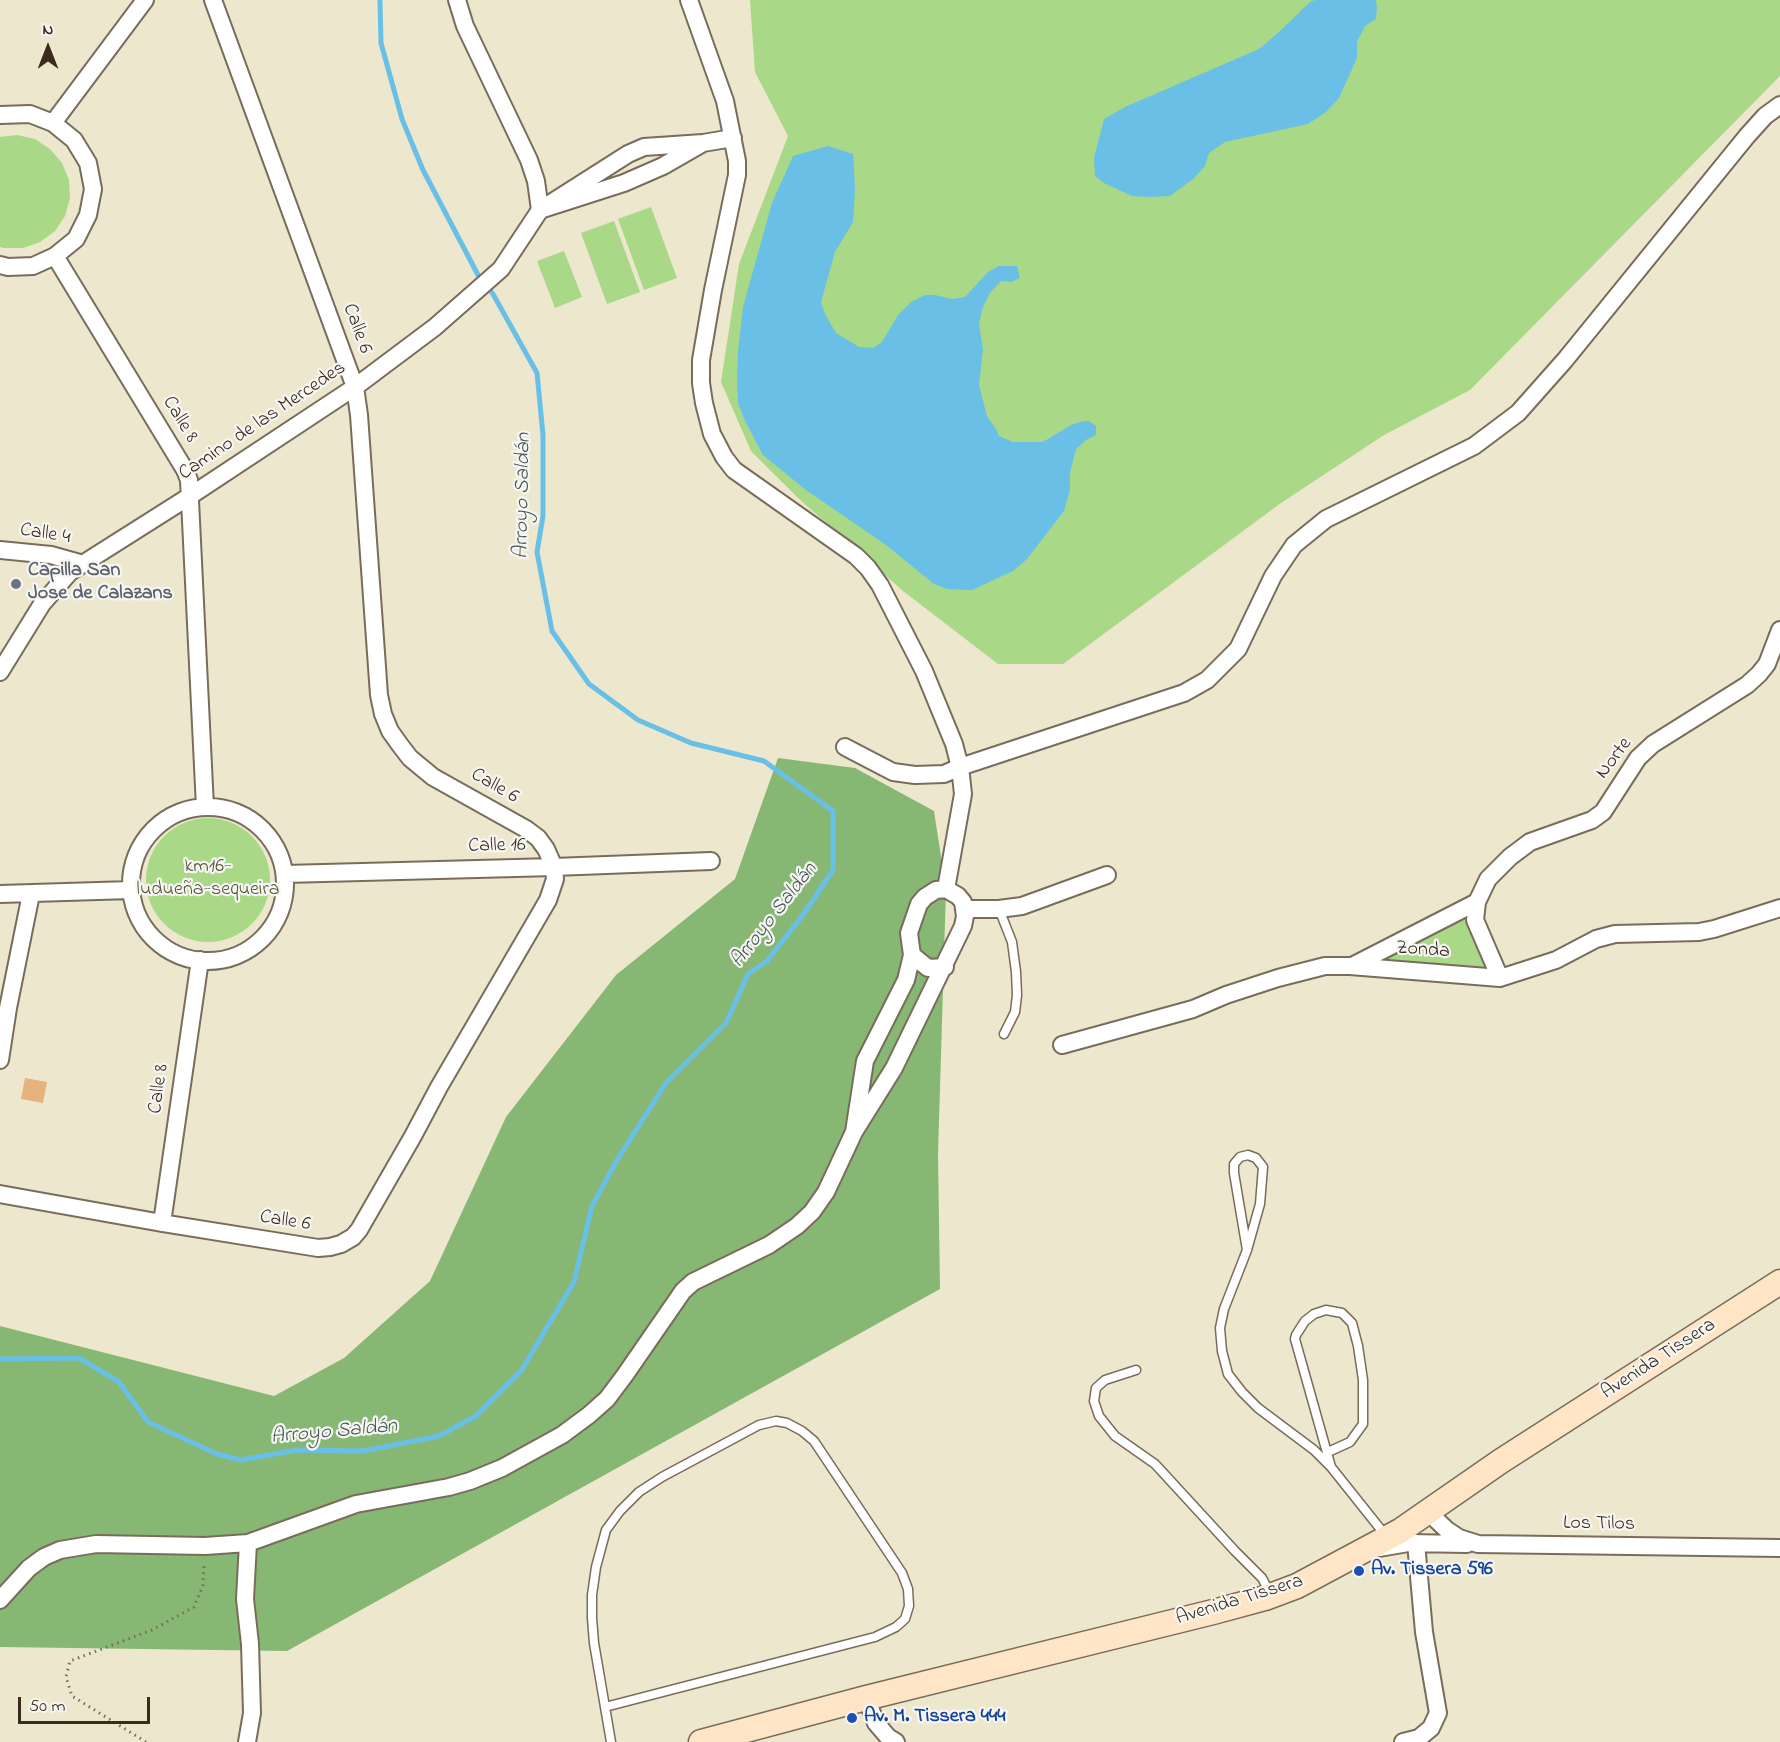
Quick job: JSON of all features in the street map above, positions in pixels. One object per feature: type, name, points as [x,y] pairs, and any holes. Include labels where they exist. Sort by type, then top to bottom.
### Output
[{"type":"main road","name":"Avenida Tissera","points":[[701,1742],[866,1698],[1213,1612],[1298,1586],[1388,1538],[1501,1461],[1780,1282]]},
{"type":"street","points":[[53,123],[145,0]]},
{"type":"street","name":"Calle 6","points":[[0,1194],[318,1248],[341,1244],[353,1237],[359,1230],[548,900],[555,879],[554,867],[538,838],[434,777],[410,758],[390,731],[383,714],[379,695],[359,415],[355,387],[213,0]]},
{"type":"street","points":[[457,0],[465,26],[529,160],[536,181],[540,210]]},
{"type":"street","points":[[689,0],[725,101],[737,161],[737,175],[701,360],[701,382],[711,434],[734,470],[856,556],[880,585],[924,671],[954,744],[960,767],[963,795],[946,889]]},
{"type":"street","points":[[845,747],[893,772],[915,775],[944,774],[1184,693],[1207,680],[1238,649],[1273,576],[1294,545],[1326,519],[1474,446],[1518,413],[1566,360],[1747,136],[1780,105]]},
{"type":"street","points":[[0,114],[30,114],[53,123],[74,140],[88,163],[93,189],[88,215],[76,239],[55,256],[33,266],[0,265]]},
{"type":"street","points":[[540,210],[628,154],[644,147],[703,143],[733,138]]},
{"type":"street","points":[[540,210],[624,183],[663,166],[703,143]]},
{"type":"street","name":"Camino de las Mercedes","points":[[0,672],[42,604],[70,572],[355,387],[435,327],[501,268],[540,210]]},
{"type":"street","name":"Calle 8","points":[[55,256],[189,480],[205,807]]},
{"type":"street","name":"Calle 4","points":[[0,550],[51,555],[83,564]]},
{"type":"street","name":"Norte","points":[[1477,902],[1488,879],[1522,847],[1592,820],[1603,812],[1638,758],[1653,744],[1747,686],[1767,664],[1780,630]]},
{"type":"street","points":[[205,807],[228,809],[249,818],[258,825],[279,852],[285,874],[285,897],[277,919],[264,938],[245,951],[223,959],[200,960],[179,955],[161,945],[146,930],[136,911],[131,890],[133,866],[143,843],[159,824],[181,812],[205,807]]},
{"type":"street","name":"Calle 16","points":[[285,874],[711,861]]},
{"type":"street","points":[[964,909],[999,909],[1022,906],[1107,875]]},
{"type":"street","points":[[0,1600],[29,1568],[44,1557],[60,1550],[96,1544],[205,1546],[248,1543],[356,1504],[470,1481],[502,1468],[562,1435],[589,1415],[607,1399],[683,1291],[693,1282],[769,1245],[797,1226],[812,1212],[826,1192],[854,1132],[894,1068],[963,926],[963,902],[946,889],[936,890],[919,904],[909,933],[912,955],[906,980],[865,1061],[854,1132]]},
{"type":"street","points":[[0,894],[131,890]]},
{"type":"street","points":[[0,1060],[31,894]]},
{"type":"street","points":[[1350,966],[1477,902]]},
{"type":"street","points":[[1477,902],[1475,920],[1500,978]]},
{"type":"street","name":"Zonda","points":[[1062,1045],[1193,1009],[1236,992],[1325,966],[1500,978],[1556,960],[1596,939],[1616,934],[1699,932],[1780,908]]},
{"type":"street","points":[[912,955],[928,968],[945,967]]},
{"type":"street","name":"Calle 8","points":[[162,1223],[200,960]]},
{"type":"street","name":"Los Tilos","points":[[1428,1512],[1459,1538],[1478,1544],[1780,1548]]},
{"type":"street","points":[[247,1742],[252,1713],[250,1644],[245,1599],[248,1543]]},
{"type":"street","points":[[1403,1742],[1419,1738],[1431,1728],[1438,1713],[1424,1632],[1416,1543]]},
{"type":"street","points":[[1364,1551],[1416,1543],[1478,1544]]},
{"type":"street","points":[[866,1698],[876,1722],[888,1737],[896,1742]]},
{"type":"lane","points":[[999,909],[1012,942],[1017,995],[1015,1012],[1004,1034]]},
{"type":"lane","points":[[1247,1250],[1234,1164],[1240,1157],[1248,1155],[1256,1158],[1263,1167],[1260,1204],[1247,1250],[1224,1309],[1220,1328],[1222,1351],[1228,1374],[1258,1408],[1314,1450],[1331,1467],[1388,1538]]},
{"type":"lane","points":[[1328,1452],[1350,1442],[1363,1424],[1363,1380],[1352,1323],[1342,1313],[1326,1310],[1314,1314],[1305,1321],[1296,1339],[1331,1467]]},
{"type":"lane","points":[[1136,1370],[1105,1380],[1096,1388],[1094,1401],[1099,1416],[1115,1436],[1155,1464],[1262,1578],[1271,1595]]},
{"type":"lane","points":[[605,1707],[875,1636],[896,1627],[905,1619],[909,1606],[908,1589],[902,1572],[814,1441],[802,1431],[787,1422],[776,1421],[759,1425],[662,1477],[639,1492],[620,1510],[606,1530],[596,1567],[592,1595],[594,1643],[610,1742]]},
{"type":"path","points":[[146,1742],[72,1696],[66,1677],[70,1661],[152,1630],[194,1607],[203,1585],[205,1546]]},
{"type":"green space","points":[[750,0],[1780,0],[1780,76],[1470,390],[1384,435],[1281,503],[1063,664],[998,664],[903,591],[798,498],[751,451],[721,382],[739,264],[788,136],[755,72]]},
{"type":"green space","points":[[17,135],[35,139],[50,149],[62,163],[69,180],[70,198],[65,216],[55,231],[40,242],[23,248],[4,248],[0,247],[0,137]]},
{"type":"green space","points":[[651,207],[677,278],[644,290],[618,219]]},
{"type":"green space","points":[[614,221],[640,292],[607,304],[581,233]]},
{"type":"green space","points":[[564,251],[582,297],[555,308],[537,261]]},
{"type":"green space","points":[[778,758],[855,768],[934,811],[946,889],[938,1154],[940,1289],[287,1651],[0,1647],[0,1326],[274,1396],[344,1358],[430,1281],[506,1117],[616,975],[735,879]]},
{"type":"green space","name":"km16- ludueña-sequeira","points":[[208,818],[232,822],[252,836],[266,856],[270,880],[266,904],[252,924],[232,938],[208,942],[184,938],[164,924],[150,904],[146,880],[150,856],[164,836],[184,822]]},
{"type":"green space","points":[[1463,917],[1486,968],[1383,959]]},
{"type":"water","points":[[1376,0],[1377,8],[1376,19],[1365,26],[1357,42],[1357,58],[1339,98],[1326,112],[1308,124],[1225,142],[1209,153],[1205,166],[1193,179],[1170,196],[1132,196],[1104,183],[1095,176],[1094,158],[1104,119],[1125,107],[1259,49],[1311,1]]},
{"type":"water","points":[[828,146],[853,154],[855,189],[853,222],[835,252],[821,302],[836,333],[859,347],[873,348],[882,342],[898,315],[911,302],[925,295],[952,299],[965,297],[988,272],[999,266],[1017,266],[1020,278],[1011,282],[1001,281],[990,293],[979,323],[983,350],[979,385],[987,416],[999,436],[1013,442],[1043,442],[1071,425],[1083,421],[1089,421],[1096,426],[1096,435],[1076,449],[1070,473],[1070,490],[1064,511],[1027,559],[1013,571],[972,590],[947,589],[934,584],[886,545],[806,490],[763,455],[738,403],[738,352],[743,307],[772,203],[793,156]]},
{"type":"building","points":[[25,1078],[47,1082],[43,1103],[21,1099]]},
{"type":"waterway","name":"Arroyo Saldán","points":[[0,1359],[79,1358],[119,1382],[148,1422],[217,1454],[241,1460],[297,1450],[363,1451],[439,1436],[476,1416],[521,1371],[574,1282],[592,1206],[617,1160],[666,1083],[726,1023],[748,974],[767,961],[803,915],[833,870],[833,811],[764,761],[691,743],[638,720],[589,684],[552,631],[537,552],[543,516],[543,435],[537,373],[493,294],[478,275],[423,170],[402,119],[381,43],[380,0]]},
{"type":"place","name":"Capilla San Jose de Calazans","points":[[16,584]]},
{"type":"place","name":"Av. Tissera 596","points":[[1359,1571]]},
{"type":"place","name":"Av. M. Tissera 444","points":[[852,1718]]}]
